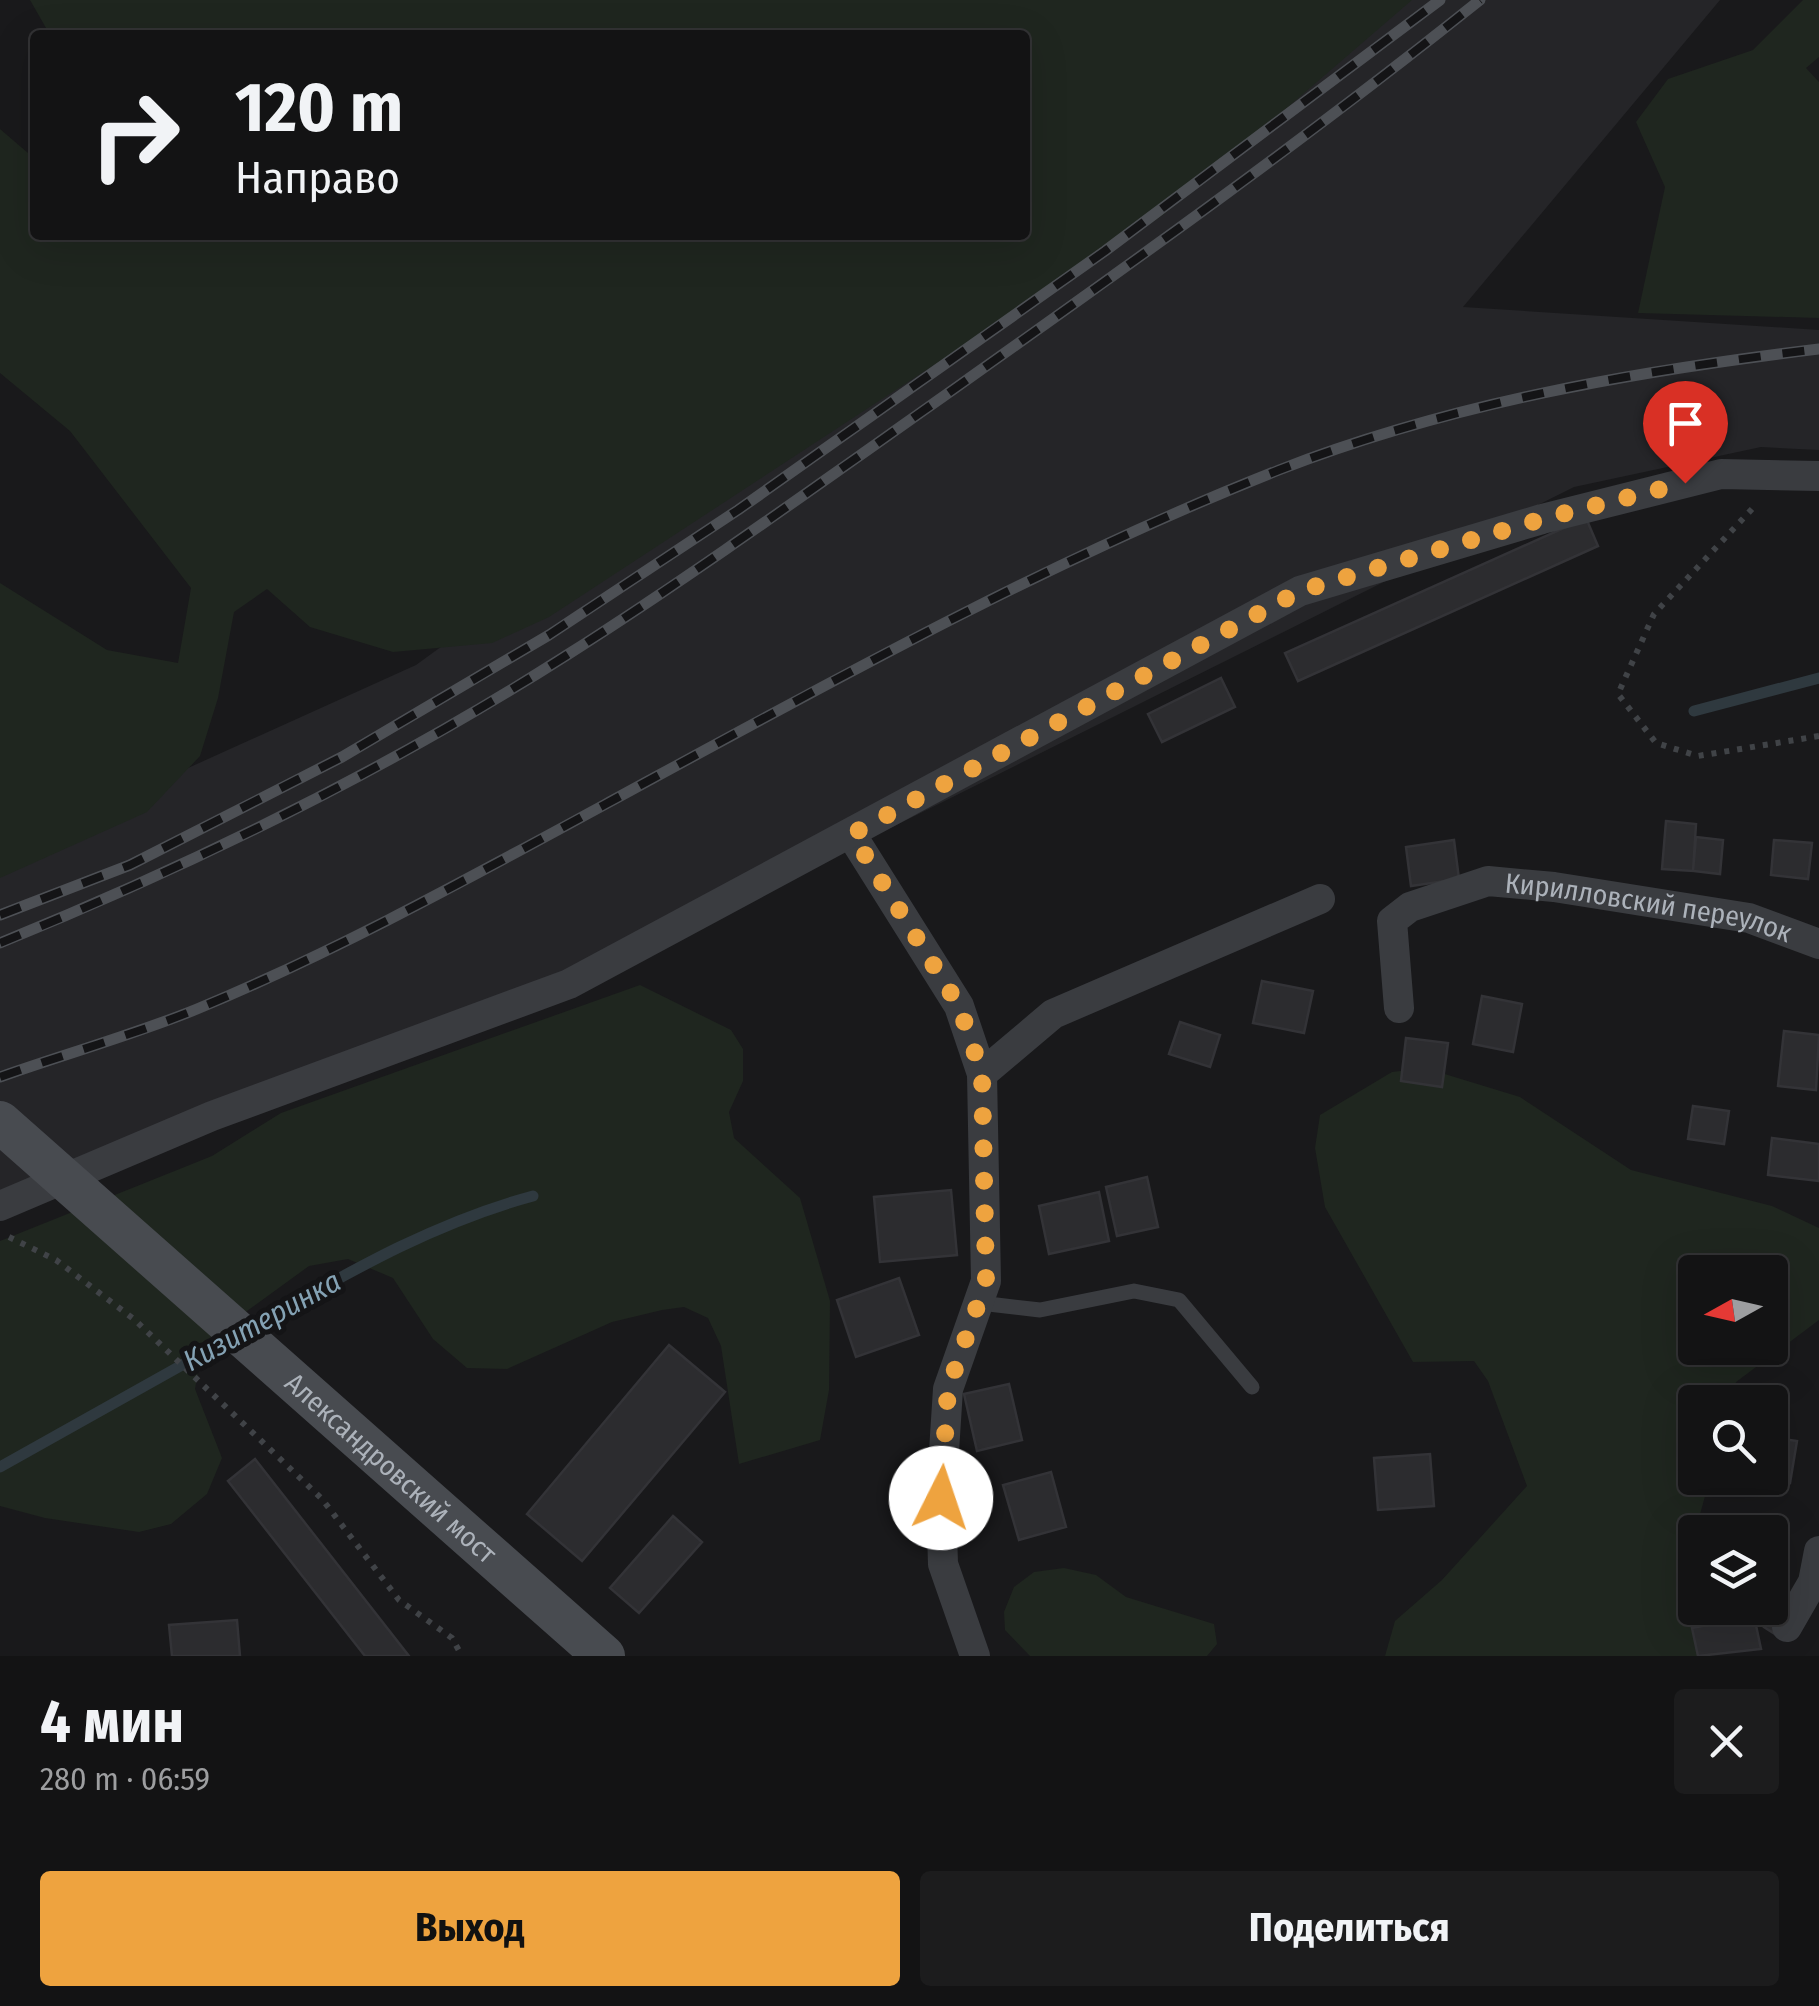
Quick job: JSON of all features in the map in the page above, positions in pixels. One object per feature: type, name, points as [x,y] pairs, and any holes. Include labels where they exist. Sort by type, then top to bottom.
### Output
[{"type":"main road","name":"Александровский мост","points":[[0,1122],[604,1656]]},
{"type":"street","points":[[0,1206],[212,1116],[569,984],[1300,591],[1542,519],[1720,474],[1819,476]]},
{"type":"street","points":[[852,834],[959,1006],[982,1074],[988,1232],[980,1303],[948,1389],[941,1498],[943,1564],[976,1656]]},
{"type":"street","name":"Кирилловский переулок","points":[[1399,1008],[1392,921],[1410,908],[1488,881],[1554,887],[1749,918],[1819,944]]},
{"type":"street","points":[[982,1074],[1054,1014],[1320,899]]},
{"type":"street","points":[[1787,1626],[1813,1582],[1819,1551]]},
{"type":"lane","points":[[980,1303],[1040,1310],[1134,1292],[1179,1300],[1252,1387]]},
{"type":"path","points":[[1783,475],[1654,614],[1618,694],[1656,743],[1698,756],[1819,736]]},
{"type":"path","points":[[0,1232],[56,1260],[135,1320],[322,1499],[399,1600],[452,1638],[462,1656]]},
{"type":"shaded area","points":[[30,0],[1412,0],[1163,215],[549,617],[492,643],[393,652],[310,627],[267,589],[234,612],[218,698],[200,756],[147,812],[0,878],[0,583],[107,650],[178,663],[191,588],[70,431],[0,373],[0,129],[30,155],[30,240],[1030,240],[1030,30],[47,30]]},
{"type":"shaded area","points":[[1317,0],[1720,0],[1463,307],[1819,330],[1819,450],[1761,447],[1574,487],[660,943],[0,1204],[0,853],[416,665],[1001,240],[1030,240],[1030,231]]},
{"type":"shaded area","points":[[1803,0],[1819,0],[1819,57],[1806,68],[1819,82],[1819,318],[1638,313],[1665,187],[1636,122],[1668,79],[1753,50]]},
{"type":"shaded area","points":[[640,985],[731,1030],[743,1049],[743,1081],[729,1112],[734,1138],[800,1198],[830,1301],[829,1390],[820,1440],[739,1464],[721,1346],[708,1318],[684,1307],[612,1322],[507,1369],[467,1368],[433,1339],[393,1278],[348,1259],[309,1266],[203,1343],[195,1389],[222,1458],[207,1494],[171,1524],[139,1532],[45,1518],[0,1506],[0,1241],[212,1156],[281,1113]]},
{"type":"shaded area","points":[[1425,1068],[1520,1097],[1631,1170],[1772,1206],[1819,1228],[1819,1320],[1788,1343],[1788,1255],[1678,1255],[1678,1365],[1759,1365],[1735,1385],[1678,1385],[1678,1495],[1705,1495],[1700,1515],[1678,1515],[1678,1625],[1697,1625],[1701,1656],[1385,1656],[1395,1621],[1442,1580],[1527,1486],[1488,1381],[1474,1361],[1413,1362],[1325,1207],[1315,1148],[1320,1115],[1392,1072]]},
{"type":"shaded area","points":[[1064,1568],[1096,1575],[1126,1597],[1214,1624],[1217,1644],[1207,1656],[1030,1656],[1005,1630],[1004,1612],[1014,1587],[1034,1572]]},
{"type":"building","points":[[1586,518],[1598,546],[1298,681],[1285,653]]},
{"type":"building","points":[[1221,678],[1235,707],[1162,742],[1148,714]]},
{"type":"building","points":[[1666,821],[1696,824],[1693,871],[1662,869]]},
{"type":"building","points":[[1696,837],[1723,840],[1720,874],[1693,871]]},
{"type":"building","points":[[1454,840],[1459,879],[1411,886],[1406,847]]},
{"type":"building","points":[[1774,840],[1812,843],[1808,879],[1771,875]]},
{"type":"building","points":[[1262,981],[1313,991],[1304,1033],[1253,1023]]},
{"type":"building","points":[[1482,996],[1522,1004],[1513,1052],[1473,1044]]},
{"type":"building","points":[[1180,1022],[1220,1035],[1210,1067],[1169,1054]]},
{"type":"building","points":[[1784,1031],[1819,1035],[1816,1090],[1778,1086]]},
{"type":"building","points":[[1406,1038],[1448,1043],[1442,1087],[1401,1081]]},
{"type":"building","points":[[1693,1106],[1729,1111],[1724,1144],[1688,1139]]},
{"type":"building","points":[[1772,1138],[1819,1144],[1819,1181],[1768,1175]]},
{"type":"building","points":[[1147,1177],[1158,1227],[1117,1236],[1106,1187]]},
{"type":"building","points":[[951,1190],[957,1255],[880,1262],[874,1197]]},
{"type":"building","points":[[1099,1192],[1109,1241],[1049,1254],[1039,1206]]},
{"type":"building","points":[[899,1278],[919,1335],[856,1357],[837,1300]]},
{"type":"building","points":[[669,1345],[725,1392],[582,1561],[527,1514]]},
{"type":"building","points":[[1009,1384],[1022,1440],[977,1451],[964,1394]]},
{"type":"building","points":[[1788,1440],[1797,1441],[1788,1483]]},
{"type":"building","points":[[1430,1454],[1434,1506],[1378,1510],[1374,1458]]},
{"type":"building","points":[[255,1459],[409,1656],[365,1656],[228,1481]]},
{"type":"building","points":[[1051,1472],[1066,1527],[1019,1540],[1003,1485]]},
{"type":"building","points":[[673,1516],[702,1542],[639,1613],[610,1588]]},
{"type":"building","points":[[1788,1593],[1799,1600],[1788,1619]]},
{"type":"building","points":[[237,1620],[240,1656],[172,1656],[169,1625]]},
{"type":"building","points":[[1756,1625],[1761,1649],[1698,1656],[1692,1628]]},
{"type":"building","points":[[1765,1625],[1784,1625],[1778,1636]]},
{"type":"waterway","name":"Кизитеринка","points":[[1694,711],[1819,678]]},
{"type":"waterway","name":"Кизитеринка","points":[[248,1329],[422,1237],[533,1196]]},
{"type":"waterway","name":"Кизитеринка","points":[[0,1467],[232,1337]]},
{"type":"railway","points":[[0,915],[130,865],[342,757],[549,635],[738,510],[1105,251],[1440,0]]},
{"type":"railway","points":[[0,943],[147,880],[290,812],[431,737],[567,655],[762,524],[1087,294],[1286,150],[1480,0]]},
{"type":"railway","points":[[0,1077],[173,1018],[301,963],[454,886],[937,627],[1106,544],[1279,470],[1344,446],[1477,408],[1613,379],[1819,349]]},
{"type":"route","points":[[941,1498],[948,1389],[986,1281],[982,1074],[959,1006],[852,834],[1300,591],[1542,519],[1685,483]]}]
